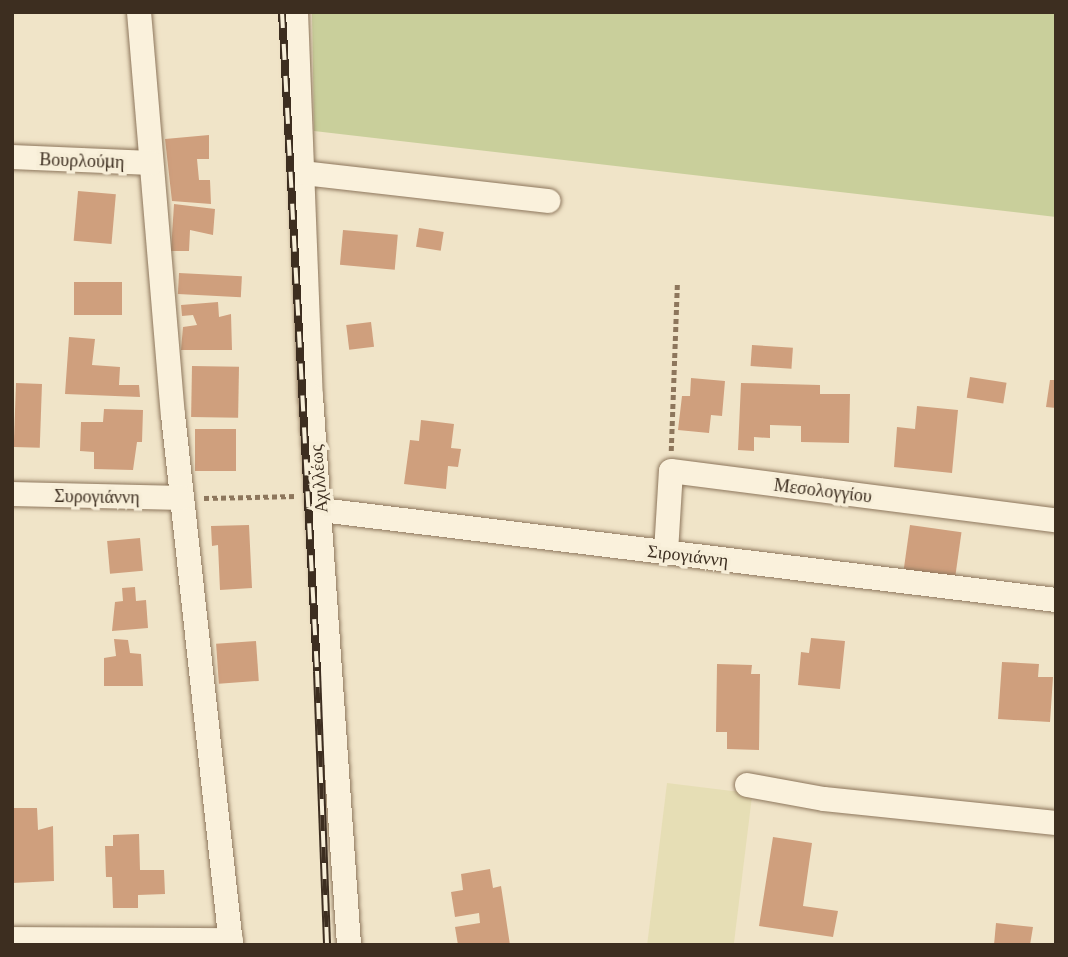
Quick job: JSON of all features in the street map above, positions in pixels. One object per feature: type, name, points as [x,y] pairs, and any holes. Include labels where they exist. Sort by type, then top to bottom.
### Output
[{"type":"street","points":[[12,939],[231,942],[182,498],[139,12]]},
{"type":"street","name":"Αχιλλέως","points":[[296,12],[311,396],[349,945]]},
{"type":"street","name":"Βουρλούμη","points":[[12,157],[151,163]]},
{"type":"street","points":[[303,173],[548,201]]},
{"type":"street","points":[[666,552],[671,471]]},
{"type":"street","name":"Μεσολογγίου","points":[[671,471],[1056,520]]},
{"type":"street","name":"Συρογιάννη","points":[[12,494],[182,498]]},
{"type":"street","name":"Σιρογιάννη","points":[[320,503],[666,552],[1056,600]]},
{"type":"street","points":[[747,785],[824,799],[1056,823]]},
{"type":"path","points":[[671,471],[677,284]]},
{"type":"path","points":[[182,498],[320,503]]},
{"type":"shaded area","points":[[667,783],[752,793],[734,945],[647,944]]},
{"type":"green space","points":[[312,12],[1056,12],[1056,217],[314,131]]},
{"type":"building","points":[[209,135],[209,159],[197,159],[199,180],[210,180],[211,204],[172,201],[165,139]]},
{"type":"building","points":[[78,191],[116,194],[111,244],[74,241]]},
{"type":"building","points":[[174,204],[215,209],[213,235],[190,230],[189,251],[171,251]]},
{"type":"building","points":[[419,228],[444,232],[441,251],[416,247]]},
{"type":"building","points":[[343,230],[398,235],[395,270],[340,265]]},
{"type":"building","points":[[179,273],[242,276],[241,297],[178,294]]},
{"type":"building","points":[[74,282],[122,282],[122,315],[74,315]]},
{"type":"building","points":[[218,302],[219,317],[231,314],[232,350],[181,350],[183,327],[197,325],[193,315],[182,316],[181,305]]},
{"type":"building","points":[[371,322],[374,347],[349,350],[346,325]]},
{"type":"building","points":[[69,337],[95,339],[92,365],[120,367],[119,385],[139,385],[140,397],[65,394]]},
{"type":"building","points":[[752,345],[793,348],[791,369],[751,366]]},
{"type":"building","points":[[192,366],[239,367],[238,418],[191,417]]},
{"type":"building","points":[[970,377],[1007,383],[1003,404],[967,398]]},
{"type":"building","points":[[691,378],[725,381],[722,416],[711,415],[709,433],[678,430],[682,396],[690,396]]},
{"type":"building","points":[[1050,380],[1056,380],[1056,408],[1046,407]]},
{"type":"building","points":[[16,383],[42,384],[40,448],[14,447]]},
{"type":"building","points":[[741,383],[820,385],[820,394],[850,394],[849,443],[801,442],[801,426],[770,425],[770,438],[754,437],[754,451],[738,450]]},
{"type":"building","points":[[917,406],[958,410],[952,473],[894,467],[897,427],[915,429]]},
{"type":"building","points":[[104,409],[143,410],[142,442],[137,442],[133,470],[94,469],[94,452],[80,451],[81,422],[103,422]]},
{"type":"building","points":[[421,420],[454,424],[451,448],[461,449],[458,467],[448,466],[446,489],[404,484],[410,440],[419,441]]},
{"type":"building","points":[[195,429],[236,429],[236,471],[195,471]]},
{"type":"building","points":[[249,525],[252,588],[220,590],[218,545],[212,546],[211,526]]},
{"type":"building","points":[[910,525],[961,532],[955,577],[904,570]]},
{"type":"building","points":[[140,538],[143,571],[110,574],[107,541]]},
{"type":"building","points":[[135,587],[136,601],[146,600],[148,628],[112,631],[115,602],[123,601],[122,588]]},
{"type":"building","points":[[811,638],[845,641],[840,689],[798,685],[801,652],[809,653]]},
{"type":"building","points":[[114,639],[128,640],[130,653],[141,654],[143,686],[104,686],[104,658],[116,656]]},
{"type":"building","points":[[256,641],[259,681],[219,684],[216,644]]},
{"type":"building","points":[[1002,662],[1039,664],[1038,677],[1053,677],[1050,722],[998,719]]},
{"type":"building","points":[[717,664],[752,665],[751,674],[760,674],[759,750],[727,749],[727,732],[716,732]]},
{"type":"building","points":[[13,808],[37,808],[38,830],[53,826],[54,881],[12,883]]},
{"type":"building","points":[[139,834],[140,870],[164,870],[165,894],[138,895],[138,908],[113,908],[112,877],[106,877],[105,846],[113,846],[113,835]]},
{"type":"building","points":[[773,837],[812,843],[803,906],[838,911],[833,937],[759,926]]},
{"type":"building","points":[[490,869],[493,888],[501,886],[510,945],[458,945],[455,927],[480,923],[479,913],[455,917],[451,892],[463,890],[461,874]]},
{"type":"building","points":[[996,923],[1033,927],[1030,945],[994,945]]},
{"type":"railway","points":[[282,12],[317,671],[327,945]]}]
